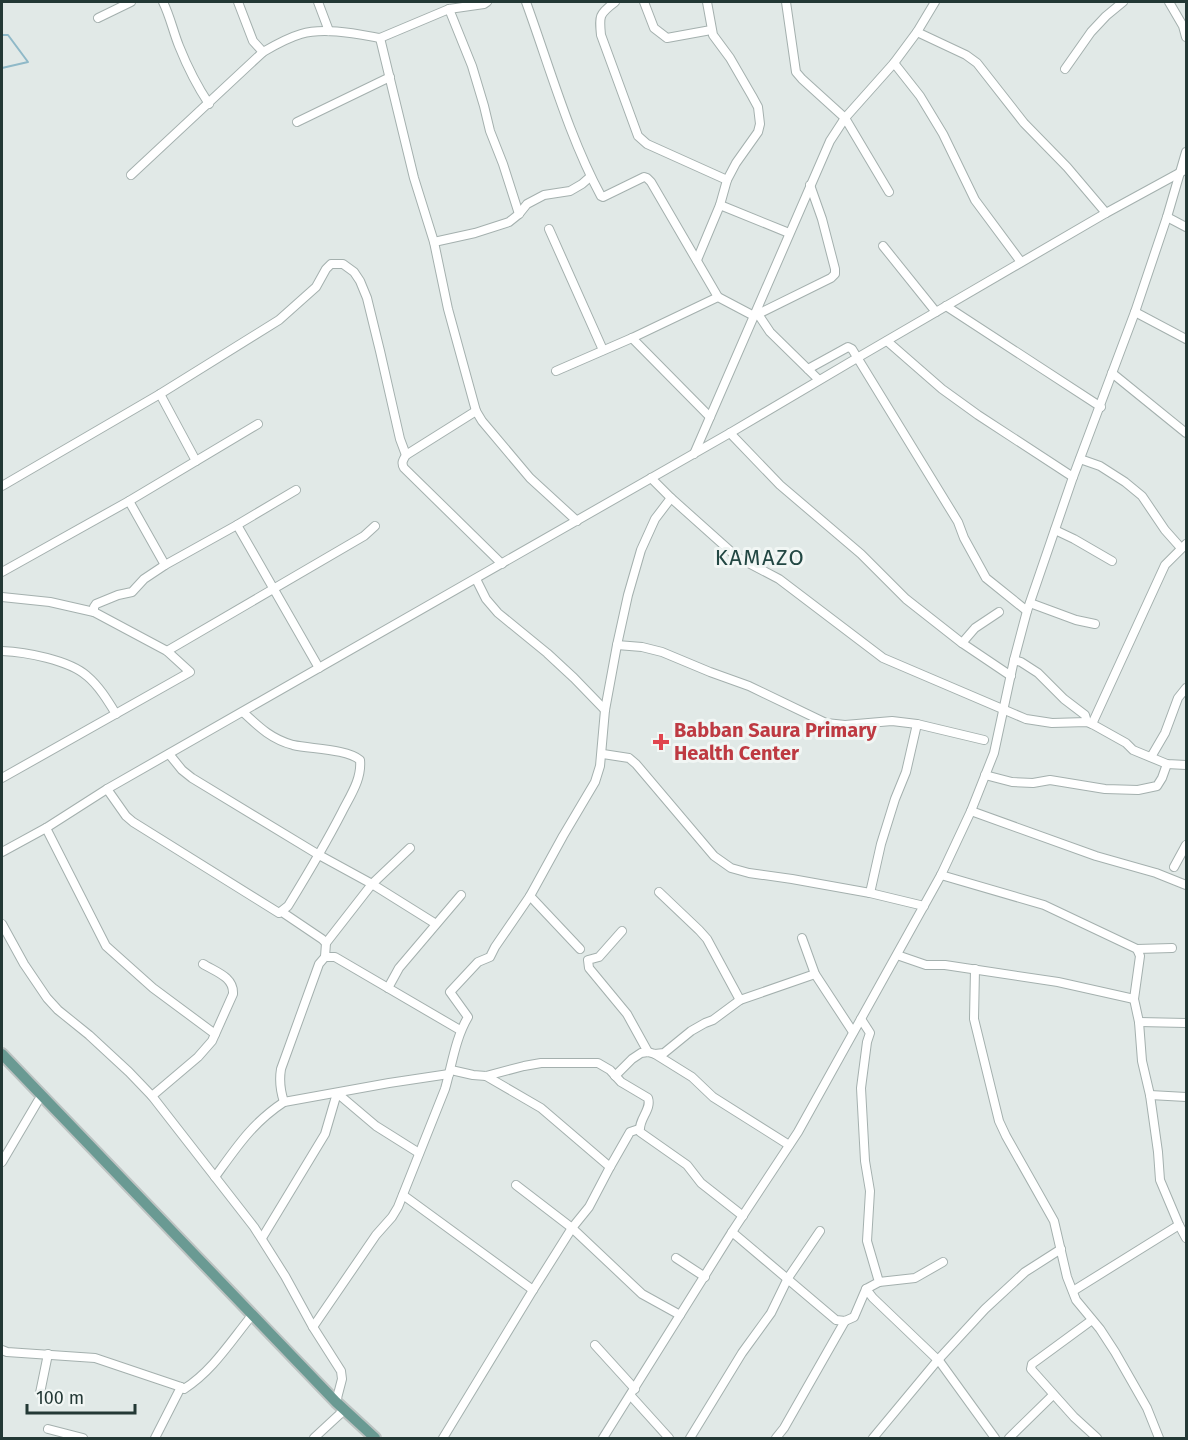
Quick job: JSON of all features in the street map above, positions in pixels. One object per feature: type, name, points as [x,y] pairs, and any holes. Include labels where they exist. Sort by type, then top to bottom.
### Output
[{"type":"main road","points":[[2,1054],[233,1299],[249,1319],[366,1438]]},
{"type":"main road","points":[[2,1064],[233,1299],[375,1438]]},
{"type":"street","points":[[98,18],[131,2]]},
{"type":"street","points":[[163,2],[178,45],[198,87],[209,104]]},
{"type":"street","points":[[238,2],[253,41],[263,52]]},
{"type":"street","points":[[318,2],[329,31]]},
{"type":"street","points":[[131,175],[263,52],[283,41],[302,33],[329,31],[380,38],[449,9],[484,2]]},
{"type":"street","points":[[526,2],[568,121],[590,177],[602,197],[644,177],[647,178],[718,297],[756,315],[819,380]]},
{"type":"street","points":[[615,2],[605,10],[600,19],[601,35],[638,136],[647,144],[727,180]]},
{"type":"street","points":[[644,2],[654,28],[667,38],[711,30]]},
{"type":"street","points":[[697,260],[720,205],[727,180],[758,132],[760,124],[758,107],[730,58],[713,35],[707,2]]},
{"type":"street","points":[[786,2],[796,72],[845,118],[889,192]]},
{"type":"street","points":[[694,454],[830,141],[845,118],[894,63],[936,2]]},
{"type":"street","points":[[1065,69],[1091,32],[1123,2]]},
{"type":"street","points":[[1169,2],[1183,26],[1186,37]]},
{"type":"street","points":[[449,9],[472,66],[490,131],[519,214]]},
{"type":"street","points":[[917,32],[966,55],[976,63],[1024,123],[1067,167],[1106,213]]},
{"type":"street","points":[[380,38],[414,178],[434,242],[448,309],[476,411],[530,478],[576,521]]},
{"type":"street","points":[[894,63],[920,96],[943,134],[975,200],[1021,262]]},
{"type":"street","points":[[297,123],[390,77]]},
{"type":"street","points":[[603,1438],[789,1145],[941,875],[971,811],[994,753],[1002,709],[1028,607],[1073,477],[1135,312],[1184,170],[1186,152]]},
{"type":"street","points":[[2,852],[46,828],[107,789],[694,454],[945,306],[1184,170]]},
{"type":"street","points":[[434,242],[509,222],[527,204],[544,195],[570,191],[590,177]]},
{"type":"street","points":[[756,315],[835,274],[822,219],[810,185]]},
{"type":"street","points":[[720,205],[789,233]]},
{"type":"street","points":[[1167,217],[1186,227]]},
{"type":"street","points":[[549,229],[603,350]]},
{"type":"street","points":[[882,246],[936,312]]},
{"type":"street","points":[[2,486],[160,394],[279,320],[316,287],[331,264],[343,264],[354,272],[367,298],[399,439],[406,455]]},
{"type":"street","points":[[556,370],[632,338],[718,297]]},
{"type":"street","points":[[945,306],[1101,406]]},
{"type":"street","points":[[1135,312],[1186,339]]},
{"type":"street","points":[[632,338],[710,417]]},
{"type":"street","points":[[887,341],[942,389],[1073,477]]},
{"type":"street","points":[[807,369],[848,347],[852,349],[958,522],[986,578],[1028,607],[1095,624]]},
{"type":"street","points":[[1112,373],[1186,433]]},
{"type":"street","points":[[160,394],[196,461]]},
{"type":"street","points":[[476,411],[406,455],[402,460],[404,468],[502,564]]},
{"type":"street","points":[[2,572],[129,501],[258,424]]},
{"type":"street","points":[[730,433],[780,485],[861,554],[906,599],[962,643],[1011,676]]},
{"type":"street","points":[[1080,459],[1100,466],[1142,496],[1165,530],[1184,546],[1165,565],[1090,723]]},
{"type":"street","points":[[651,478],[737,557],[779,579],[883,658],[1026,720],[1090,723]]},
{"type":"street","points":[[94,612],[96,604],[132,592],[144,579],[296,490]]},
{"type":"street","points":[[314,1327],[376,1236],[392,1217],[403,1195],[450,1072],[460,1030],[468,1017],[450,992],[478,963],[490,957],[530,896],[562,836],[595,782],[603,754],[605,710],[628,595],[641,550],[656,519],[671,498]]},
{"type":"street","points":[[129,501],[165,566]]},
{"type":"street","points":[[237,525],[319,668]]},
{"type":"street","points":[[167,651],[364,536],[375,526]]},
{"type":"street","points":[[1055,530],[1112,561]]},
{"type":"street","points":[[476,579],[490,604],[498,613],[547,653],[605,710]]},
{"type":"street","points":[[2,597],[50,602],[94,612],[167,651],[190,672],[2,778]]},
{"type":"street","points":[[962,643],[975,628],[999,612]]},
{"type":"street","points":[[617,645],[663,652],[749,686],[826,723],[845,725],[892,721],[917,724],[984,740]]},
{"type":"street","points":[[2,651],[53,660],[77,669],[89,677],[107,698],[116,714]]},
{"type":"street","points":[[1014,660],[1038,673],[1064,699],[1085,715],[1090,723],[1126,743],[1133,750],[1167,764],[1186,766]]},
{"type":"street","points":[[1151,757],[1165,733],[1178,698],[1186,688]]},
{"type":"street","points":[[243,712],[262,731],[275,738],[292,744],[352,754],[360,760],[361,765],[357,783],[319,855],[282,912]]},
{"type":"street","points":[[870,893],[881,844],[906,772],[917,724]]},
{"type":"street","points":[[169,754],[192,778],[436,924]]},
{"type":"street","points":[[603,754],[629,758],[636,764],[714,856],[731,868],[870,893],[924,906]]},
{"type":"street","points":[[985,775],[1012,782],[1033,783],[1050,780],[1105,789],[1138,790],[1157,786],[1167,764]]},
{"type":"street","points":[[107,789],[133,822],[254,898],[279,913],[282,912],[326,943]]},
{"type":"street","points":[[971,811],[1096,856],[1156,873],[1186,885]]},
{"type":"street","points":[[46,828],[106,946],[153,988],[215,1034]]},
{"type":"street","points":[[1174,867],[1186,845]]},
{"type":"street","points":[[284,1102],[279,1079],[281,1069],[319,963],[325,957],[326,943],[372,884],[410,848]]},
{"type":"street","points":[[941,875],[1044,905],[1137,949],[1172,948]]},
{"type":"street","points":[[659,892],[707,939],[741,1000]]},
{"type":"street","points":[[388,988],[399,968],[460,895]]},
{"type":"street","points":[[530,896],[580,949]]},
{"type":"street","points":[[2,924],[24,964],[52,1004],[89,1035],[152,1096],[262,1238],[341,1371],[342,1378],[336,1402]]},
{"type":"street","points":[[622,931],[598,957],[588,960],[589,968],[627,1014],[652,1053],[692,1077],[713,1096],[789,1145]]},
{"type":"street","points":[[802,938],[814,974],[853,1032]]},
{"type":"street","points":[[1137,949],[1140,956],[1134,999],[1139,1022],[1142,1061],[1150,1095],[1160,1180],[1186,1238]]},
{"type":"street","points":[[897,955],[926,965],[945,965],[1058,982],[1134,999]]},
{"type":"street","points":[[325,957],[335,957],[460,1030]]},
{"type":"street","points":[[152,1096],[198,1057],[212,1041],[233,994],[231,981],[203,964]]},
{"type":"street","points":[[975,969],[974,1019],[999,1121],[1054,1221],[1067,1277],[1076,1300],[1110,1345],[1147,1408],[1159,1438]]},
{"type":"street","points":[[615,1076],[641,1053],[664,1053],[690,1031],[713,1020],[741,1000],[814,974]]},
{"type":"street","points":[[861,1019],[870,1033],[861,1088],[865,1161],[870,1191],[867,1241],[879,1282]]},
{"type":"street","points":[[1139,1022],[1186,1023]]},
{"type":"street","points":[[215,1178],[248,1132],[270,1111],[284,1102],[450,1072],[486,1076],[541,1063],[598,1063],[610,1070],[621,1082],[648,1098],[650,1102],[639,1124],[640,1131],[687,1165],[701,1183],[743,1216]]},
{"type":"street","points":[[486,1076],[541,1108],[610,1167]]},
{"type":"street","points":[[337,1093],[376,1126],[419,1153]]},
{"type":"street","points":[[262,1238],[325,1134],[337,1093]]},
{"type":"street","points":[[1150,1095],[1186,1097]]},
{"type":"street","points":[[2,1162],[38,1101]]},
{"type":"street","points":[[443,1438],[572,1228],[589,1207],[630,1132],[639,1129]]},
{"type":"street","points":[[516,1185],[572,1228],[642,1294],[680,1315]]},
{"type":"street","points":[[403,1195],[533,1290]]},
{"type":"street","points":[[1073,1291],[1179,1225]]},
{"type":"street","points":[[690,1438],[742,1353],[771,1313],[788,1279],[820,1231]]},
{"type":"street","points":[[732,1232],[836,1320],[845,1321],[854,1317],[866,1289],[879,1282],[915,1278],[943,1262]]},
{"type":"street","points":[[873,1438],[937,1361],[985,1309],[1026,1272],[1061,1249]]},
{"type":"street","points":[[676,1258],[705,1277]]},
{"type":"street","points":[[866,1289],[940,1362],[995,1438]]},
{"type":"street","points":[[2,1350],[95,1358],[184,1389],[220,1356],[249,1319]]},
{"type":"street","points":[[1092,1320],[1030,1367],[1074,1418],[1097,1438]]},
{"type":"street","points":[[776,1438],[784,1428],[845,1321]]},
{"type":"street","points":[[595,1345],[669,1438]]},
{"type":"street","points":[[40,1393],[48,1354]]},
{"type":"street","points":[[155,1438],[181,1387]]},
{"type":"street","points":[[1009,1438],[1053,1395]]},
{"type":"street","points":[[314,1438],[341,1413]]},
{"type":"street","points":[[48,1429],[83,1438]]},
{"type":"waterway","points":[[2,35],[8,35],[28,62],[2,68]]},
{"type":"place","name":"Babban Saura Primary Health Center","points":[[661,742]]},
{"type":"district","name":"KAMAZO","points":[[760,557]]}]
